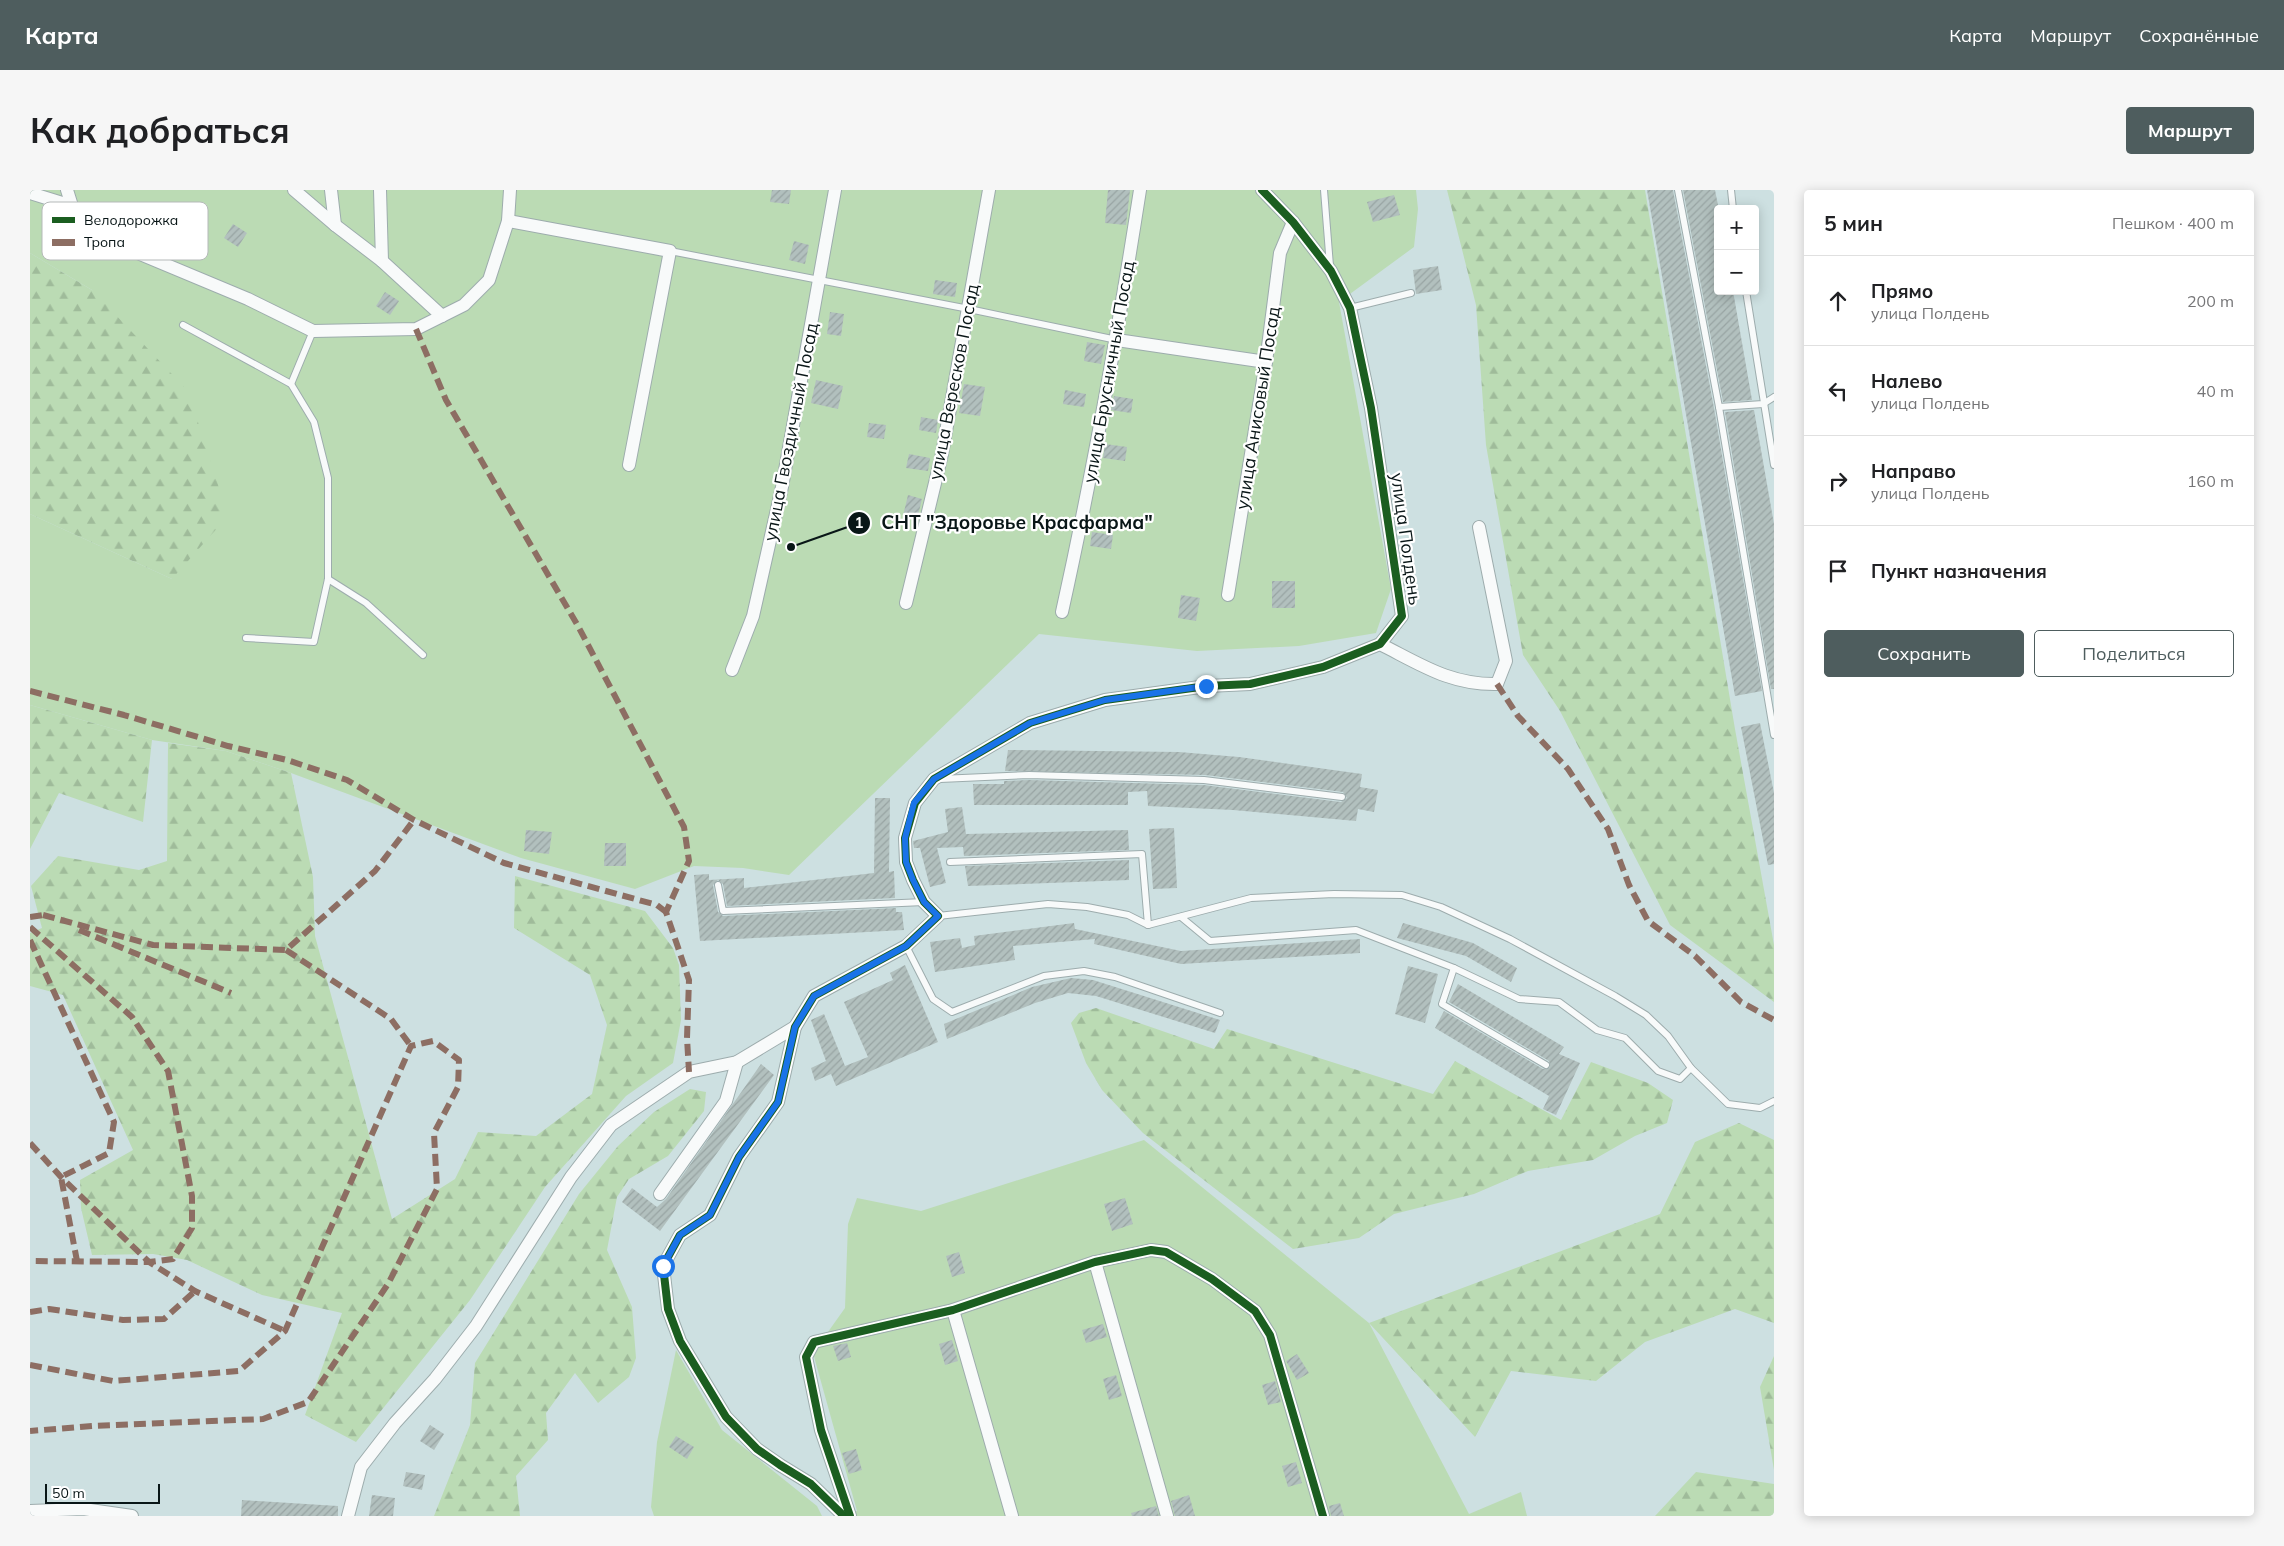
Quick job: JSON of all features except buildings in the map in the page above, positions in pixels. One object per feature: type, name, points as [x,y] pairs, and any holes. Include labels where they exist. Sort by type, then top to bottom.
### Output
[{"type":"street","points":[[67,190],[71,202]]},
{"type":"street","points":[[294,190],[382,261],[442,316]]},
{"type":"street","points":[[331,190],[335,225]]},
{"type":"street","points":[[380,190],[382,261]]},
{"type":"street","points":[[156,260],[248,299],[313,331],[416,328],[464,306],[489,280],[508,221],[510,190]]},
{"type":"street","name":"улица Гвоздичный Посад","points":[[732,670],[756,607],[782,487],[835,190]]},
{"type":"street","name":"улица Вересков Посад","points":[[906,603],[942,454],[989,190]]},
{"type":"street","name":"улица Брусничный Посад","points":[[1062,612],[1089,491],[1117,340],[1140,190]]},
{"type":"street","name":"улица Полдень","points":[[938,916],[924,902],[906,862],[905,838],[914,803],[934,779],[1030,723],[1105,700],[1206,686],[1250,684],[1323,667],[1380,644],[1402,616],[1371,408],[1350,308],[1331,271],[1293,222],[1262,190]]},
{"type":"street","points":[[30,193],[59,202]]},
{"type":"street","points":[[508,221],[670,251],[629,465]]},
{"type":"street","name":"улица Анисовый Посад","points":[[1228,595],[1266,362],[1280,253],[1293,222]]},
{"type":"street","points":[[1117,340],[1266,362]]},
{"type":"street","points":[[1380,644],[1433,673],[1476,684],[1497,684],[1506,661],[1479,527]]},
{"type":"street","points":[[844,1516],[811,1484],[757,1449],[726,1417],[680,1341],[668,1309],[663,1266],[680,1235],[710,1215],[739,1157],[778,1102],[795,1027],[814,996],[906,946],[938,916]]},
{"type":"street","points":[[348,1516],[361,1467],[395,1423],[435,1379],[476,1326],[571,1177],[611,1125],[689,1072],[737,1062],[795,1027]]},
{"type":"street","points":[[660,1194],[726,1101],[737,1062]]},
{"type":"street","points":[[850,1516],[821,1430],[806,1357],[814,1342],[953,1310],[1096,1262],[1151,1250],[1166,1252],[1212,1280],[1255,1311],[1270,1335],[1323,1516]]},
{"type":"street","points":[[1096,1262],[1167,1516]]},
{"type":"street","points":[[953,1310],[1012,1516]]},
{"type":"street","points":[[30,1511],[83,1509],[132,1516]]},
{"type":"lane","points":[[1324,190],[1331,271]]},
{"type":"lane","points":[[1678,190],[1719,407],[1774,735]]},
{"type":"lane","points":[[1731,190],[1733,205]]},
{"type":"lane","points":[[670,251],[969,309],[1117,340]]},
{"type":"lane","points":[[1350,308],[1411,293]]},
{"type":"lane","points":[[1747,295],[1774,465]]},
{"type":"lane","points":[[183,325],[291,384],[314,422],[328,478],[328,579],[314,642],[246,638]]},
{"type":"lane","points":[[291,384],[313,331]]},
{"type":"lane","points":[[1719,407],[1763,404],[1774,397]]},
{"type":"lane","points":[[328,579],[366,603],[423,655]]},
{"type":"lane","points":[[934,779],[1029,774],[1204,780],[1342,797]]},
{"type":"lane","points":[[950,862],[1142,854],[1148,925]]},
{"type":"lane","points":[[718,885],[723,912],[924,902]]},
{"type":"lane","points":[[938,916],[1048,904],[1087,907],[1128,915],[1148,925],[1252,898],[1334,894],[1402,895],[1441,908],[1510,939],[1646,1015],[1668,1036],[1691,1068],[1728,1104],[1760,1108],[1774,1101]]},
{"type":"lane","points":[[1181,917],[1210,941],[1356,930],[1454,968],[1519,999],[1559,1002],[1597,1030],[1625,1038],[1658,1071],[1680,1079],[1691,1068]]},
{"type":"lane","points":[[906,946],[933,999],[952,1012],[1044,976],[1084,971],[1114,977],[1220,1013]]},
{"type":"lane","points":[[1454,968],[1442,1004],[1546,1065]]},
{"type":"green space","points":[[30,190],[1416,190],[1418,209],[1414,247],[1339,302],[1391,589],[1376,633],[1299,646],[1197,651],[1039,634],[789,875],[743,868],[694,866],[635,889],[521,858],[226,751],[152,740],[30,705],[30,514],[172,579],[92,290],[30,253]]},
{"type":"green space","points":[[1447,190],[1645,190],[1735,729],[1774,945],[1774,1002],[1670,925],[1560,711],[1523,655],[1486,445],[1476,305]]},
{"type":"green space","points":[[30,253],[92,290],[188,391],[228,516],[172,579],[30,514]]},
{"type":"green space","points":[[30,705],[152,740],[143,822],[59,793],[30,849]]},
{"type":"green space","points":[[168,743],[226,751],[291,773],[313,877],[315,936],[392,1219],[455,1179],[478,1132],[536,1136],[592,1094],[607,1025],[590,975],[514,928],[515,876],[645,911],[673,948],[679,965],[681,1020],[673,1063],[626,1096],[545,1187],[470,1300],[356,1442],[305,1415],[342,1313],[262,1295],[187,1260],[153,1254],[92,1255],[81,1208],[80,1180],[133,1150],[63,995],[30,986],[30,933],[42,928],[31,886],[58,856],[139,870],[167,861]]},
{"type":"green space","points":[[1096,1008],[1214,1049],[1227,1029],[1433,1094],[1455,1061],[1561,1120],[1591,1062],[1648,1083],[1673,1100],[1667,1123],[1635,1136],[1593,1160],[1528,1171],[1474,1194],[1394,1214],[1359,1238],[1293,1249],[1143,1133],[1102,1090],[1086,1063],[1071,1023],[1079,1013]]},
{"type":"green space","points":[[690,1089],[706,1092],[704,1111],[668,1156],[629,1179],[617,1197],[607,1250],[632,1307],[636,1358],[629,1377],[598,1403],[575,1373],[546,1413],[548,1440],[516,1476],[520,1516],[434,1516],[470,1425],[475,1363],[579,1194],[618,1146],[654,1112]]},
{"type":"green space","points":[[1739,1123],[1774,1140],[1774,1323],[1735,1309],[1645,1342],[1596,1381],[1511,1371],[1475,1437],[1369,1323],[1660,1214],[1695,1142]]},
{"type":"green space","points":[[1144,1140],[1369,1323],[1469,1514],[1521,1492],[1527,1516],[837,1516],[857,1511],[813,1353],[845,1308],[848,1224],[857,1198],[921,1211]]},
{"type":"green space","points":[[676,1350],[722,1430],[817,1506],[822,1516],[654,1516],[651,1507],[657,1442]]},
{"type":"green space","points":[[1774,1356],[1774,1470],[1760,1387]]},
{"type":"green space","points":[[1696,1472],[1774,1484],[1774,1516],[1655,1516]]},
{"type":"marked path","points":[[416,329],[446,400],[578,626],[684,827],[689,861],[666,912],[689,980],[687,1038],[689,1072]]},
{"type":"marked path","points":[[1497,684],[1518,716],[1568,769],[1608,829],[1629,885],[1648,921],[1695,956],[1741,1002],[1774,1020]]},
{"type":"marked path","points":[[30,691],[124,715],[228,746],[287,760],[347,780],[414,820],[504,863],[657,905],[666,912]]},
{"type":"marked path","points":[[43,915],[153,945],[286,950],[375,871],[414,820]]},
{"type":"marked path","points":[[30,917],[43,915],[47,917]]},
{"type":"marked path","points":[[30,927],[132,1017],[168,1071],[192,1196],[192,1228],[173,1259],[149,1262],[30,1261]]},
{"type":"marked path","points":[[79,930],[231,993]]},
{"type":"marked path","points":[[30,940],[114,1122],[109,1153],[61,1177],[77,1261]]},
{"type":"marked path","points":[[286,950],[391,1019],[411,1046]]},
{"type":"marked path","points":[[30,1365],[113,1381],[239,1371],[285,1331],[411,1046],[433,1041],[459,1060],[458,1087],[434,1133],[437,1189],[388,1284],[308,1402],[263,1419],[93,1426],[30,1431]]},
{"type":"marked path","points":[[30,1143],[61,1177],[149,1262],[195,1291],[285,1331]]},
{"type":"marked path","points":[[30,1312],[49,1309],[123,1320],[164,1319],[195,1291]]},
{"type":"cycle path","points":[[844,1516],[811,1484],[757,1449],[726,1417],[680,1341],[668,1309],[663,1266],[680,1235],[710,1215],[739,1157],[778,1102],[795,1027],[814,996],[906,946],[938,916],[924,902],[906,862],[905,838],[915,803],[934,779],[1030,723],[1105,700],[1207,686],[1250,684],[1323,667],[1380,644],[1402,616],[1371,408],[1350,308],[1331,271],[1293,222],[1262,190]]},
{"type":"cycle path","points":[[850,1516],[821,1430],[806,1357],[814,1342],[953,1310],[1095,1262],[1151,1250],[1166,1252],[1212,1279],[1255,1311],[1270,1335],[1323,1516]]},
{"type":"place","name":"СНТ \"Здоровье Красфарма\"","points":[[791,547]]},
{"type":"route","points":[[663,1266],[680,1235],[710,1215],[739,1157],[778,1102],[795,1027],[814,996],[906,946],[938,916],[924,902],[913,880],[906,862],[905,838],[914,803],[934,779],[1030,723],[1105,700],[1206,686]]}]
